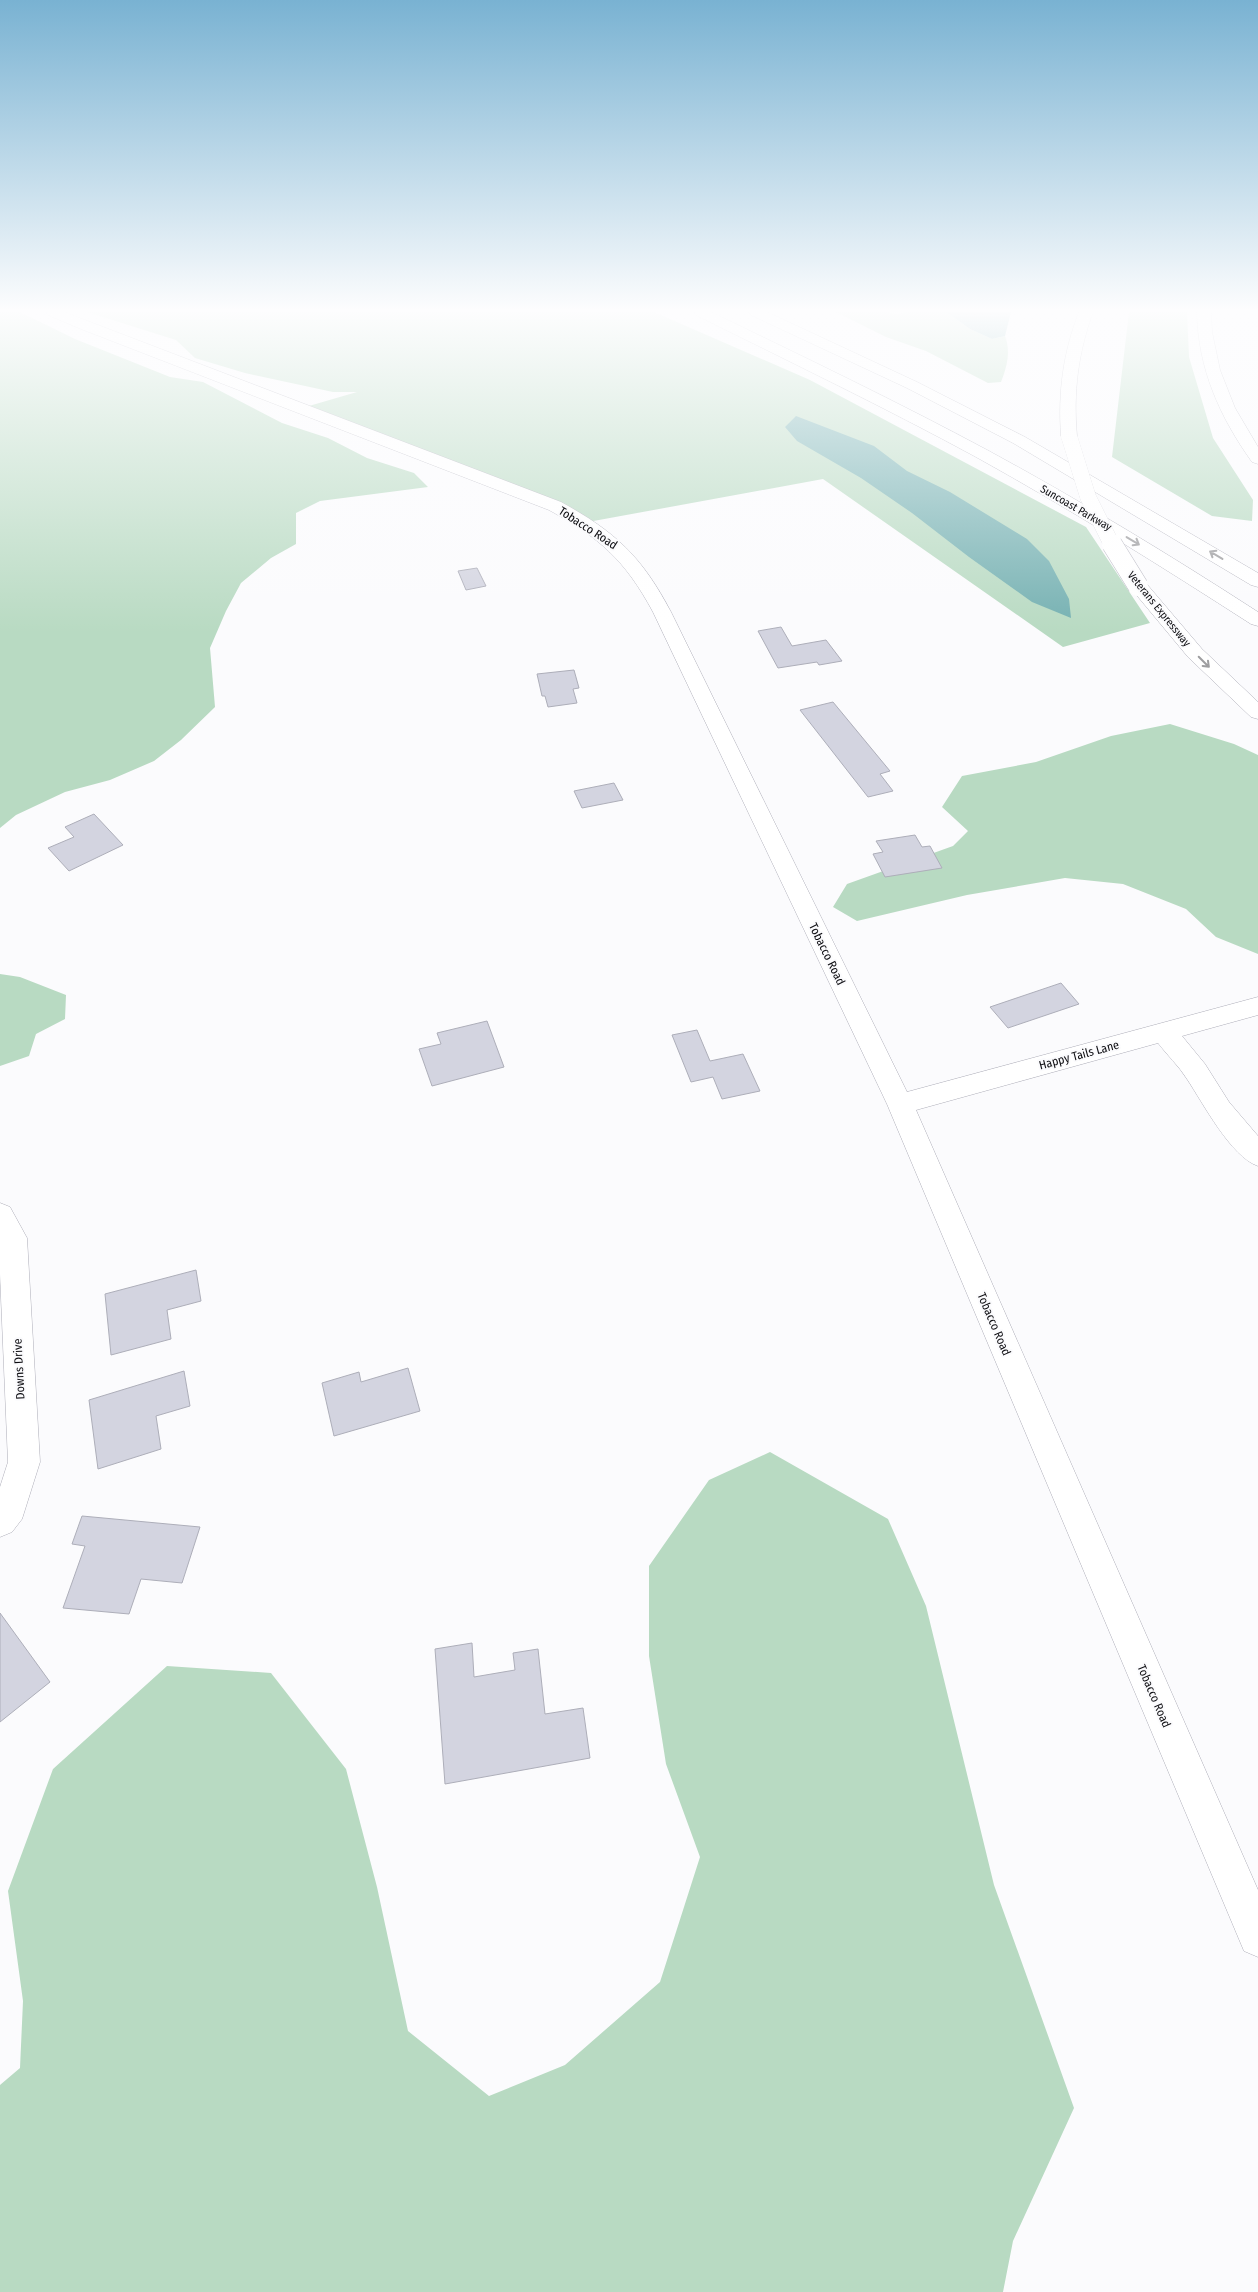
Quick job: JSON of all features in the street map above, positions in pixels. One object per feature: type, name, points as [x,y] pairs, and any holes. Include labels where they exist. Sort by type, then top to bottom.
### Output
[{"type":"main road","name":"Tobacco Road","points":[[328,419],[555,506],[587,524],[620,548],[636,565],[654,594],[900,1104],[1258,1937]]},
{"type":"main road","name":"Suncoast Parkway","points":[[912,419],[1021,476],[1154,554],[1258,620]]},
{"type":"main road","points":[[977,419],[1019,440],[1258,581]]},
{"type":"main road","name":"Veterans Expressway","points":[[1068,419],[1069,436],[1079,478],[1094,516],[1138,586],[1195,653],[1258,713]]},
{"type":"main road","points":[[1233,419],[1258,459]]},
{"type":"main road","name":"Happy Tails Lane","points":[[900,1104],[1258,1006]]},
{"type":"main road","points":[[1163,1032],[1196,1071],[1219,1109],[1258,1155]]},
{"type":"main road","name":"Downs Drive","points":[[0,1215],[13,1238],[24,1462],[10,1508],[0,1520]]},
{"type":"green space","points":[[0,419],[274,419],[328,438],[367,458],[414,473],[428,487],[320,501],[296,513],[296,544],[271,558],[241,583],[210,648],[215,707],[181,740],[154,761],[110,780],[65,792],[16,815],[0,828]]},
{"type":"green space","points":[[330,419],[883,419],[1086,527],[1150,623],[1063,647],[823,479],[577,524],[538,502]]},
{"type":"green space","points":[[1116,419],[1207,419],[1213,438],[1253,500],[1252,521],[1212,516],[1112,457]]},
{"type":"green space","points":[[1170,724],[1234,744],[1258,755],[1258,954],[1216,937],[1186,909],[1123,884],[1065,878],[967,895],[857,921],[833,907],[847,884],[953,846],[968,831],[942,807],[962,776],[1036,762],[1111,736]]},
{"type":"green space","points":[[0,974],[20,977],[66,995],[65,1019],[36,1034],[29,1056],[0,1066]]},
{"type":"green space","points":[[770,1452],[888,1519],[926,1606],[994,1885],[1074,2108],[1013,2241],[1003,2292],[0,2292],[0,2085],[20,2068],[23,2001],[8,1891],[53,1769],[167,1666],[271,1673],[346,1769],[377,1887],[408,2031],[489,2096],[565,2065],[660,1982],[700,1857],[666,1764],[649,1656],[649,1566],[709,1480]]},
{"type":"water","points":[[793,419],[804,419],[874,446],[907,471],[950,492],[1027,539],[1049,561],[1069,599],[1071,618],[1032,602],[912,513],[861,478],[797,441],[785,427]]},
{"type":"building","points":[[477,568],[486,586],[466,590],[458,571]]},
{"type":"building","points":[[781,627],[792,646],[826,640],[842,661],[819,665],[817,662],[778,668],[758,631]]},
{"type":"building","points":[[574,670],[579,688],[573,689],[577,703],[548,707],[545,696],[542,696],[537,674]]},
{"type":"building","points":[[833,702],[890,771],[880,774],[893,791],[868,797],[800,710]]},
{"type":"building","points":[[614,783],[623,800],[582,808],[574,791]]},
{"type":"building","points":[[94,814],[123,845],[69,871],[48,848],[74,837],[65,827]]},
{"type":"building","points":[[915,835],[922,847],[930,846],[942,868],[885,877],[873,854],[883,852],[876,841]]},
{"type":"building","points":[[1061,983],[1079,1004],[1008,1028],[990,1007]]},
{"type":"building","points":[[487,1021],[504,1067],[432,1086],[419,1049],[441,1044],[437,1033]]},
{"type":"building","points":[[697,1030],[710,1061],[743,1054],[760,1091],[722,1099],[713,1077],[691,1082],[672,1035]]},
{"type":"building","points":[[196,1270],[201,1301],[167,1310],[171,1339],[111,1355],[105,1294]]},
{"type":"building","points":[[408,1368],[420,1411],[334,1436],[322,1383],[359,1372],[361,1382]]},
{"type":"building","points":[[184,1371],[190,1406],[156,1416],[161,1449],[98,1469],[89,1400]]},
{"type":"building","points":[[82,1516],[200,1527],[182,1583],[141,1579],[129,1614],[63,1608],[85,1546],[72,1544]]},
{"type":"building","points":[[0,1613],[50,1682],[0,1722]]},
{"type":"building","points":[[472,1643],[474,1677],[515,1670],[513,1653],[538,1649],[545,1714],[583,1708],[590,1758],[445,1784],[435,1649]]}]
